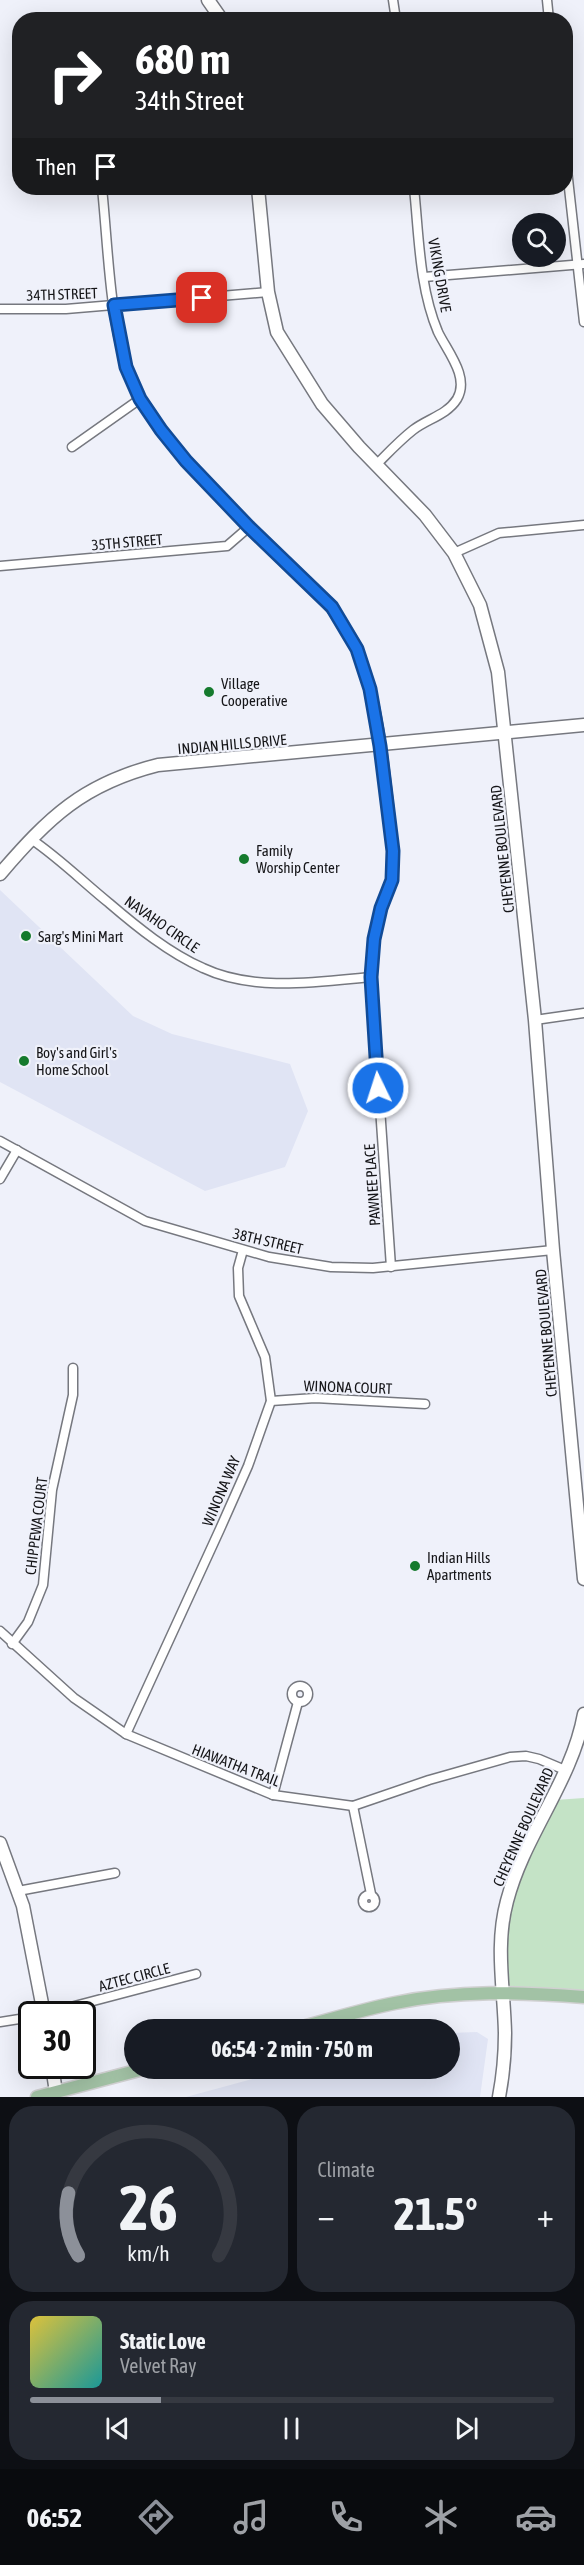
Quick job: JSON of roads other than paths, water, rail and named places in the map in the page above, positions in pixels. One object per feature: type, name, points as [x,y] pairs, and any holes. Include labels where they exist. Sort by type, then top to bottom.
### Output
[{"type":"main road","points":[[333,2019],[395,2003],[465,1994],[584,1997]]},
{"type":"main road","points":[[37,2097],[124,2074]]},
{"type":"street","name":"PAWNEE PLACE","points":[[103,195],[114,305],[126,367],[140,399],[186,461],[249,527],[332,607],[357,649],[370,689],[380,746],[393,851],[392,880],[376,928],[371,977],[391,1267]]},
{"type":"street","name":"CHEYENNE BOULEVARD","points":[[259,195],[268,292],[277,332],[322,404],[376,465],[425,515],[454,553],[480,605],[489,632],[498,672],[535,1020],[553,1250],[579,1476],[584,1579]]},
{"type":"street","name":"VIKING DRIVE","points":[[376,465],[414,429],[449,409],[458,398],[461,386],[459,373],[433,316],[423,277],[415,195]]},
{"type":"street","points":[[571,195],[581,264],[584,322]]},
{"type":"street","points":[[423,277],[581,264]]},
{"type":"street","name":"34TH STREET","points":[[0,309],[114,305],[268,292]]},
{"type":"street","points":[[72,447],[140,399]]},
{"type":"street","points":[[454,553],[499,533],[584,525]]},
{"type":"street","name":"35TH STREET","points":[[0,566],[226,546],[249,527]]},
{"type":"street","name":"INDIAN HILLS DRIVE","points":[[0,874],[45,823],[83,794],[102,784],[148,768],[584,725]]},
{"type":"street","name":"NAVAHO CIRCLE","points":[[31,839],[150,936],[204,969],[238,979],[267,982],[297,983],[371,977]]},
{"type":"street","points":[[535,1020],[584,1013]]},
{"type":"street","name":"38TH STREET","points":[[0,1141],[145,1221],[269,1257],[331,1268],[391,1267],[553,1250]]},
{"type":"street","points":[[0,1179],[16,1150]]},
{"type":"street","name":"WINONA WAY","points":[[126,1734],[248,1466],[271,1401],[265,1357],[239,1296],[238,1268],[243,1250]]},
{"type":"street","name":"CHIPPEWA COURT","points":[[12,1644],[28,1623],[43,1585],[52,1490],[73,1395],[73,1368]]},
{"type":"street","name":"WINONA COURT","points":[[271,1401],[315,1398],[425,1404]]},
{"type":"street","name":"HIAWATHA TRAIL","points":[[0,1631],[74,1698],[126,1734],[273,1795],[353,1806],[429,1780],[510,1757],[526,1756],[565,1770]]},
{"type":"street","points":[[273,1795],[298,1702]]},
{"type":"street","name":"CHEYENNE BOULEVARD","points":[[499,2097],[505,2054],[500,1942],[506,1902],[515,1874],[565,1770],[581,1731],[584,1714]]},
{"type":"street","points":[[353,1806],[371,1894]]},
{"type":"street","points":[[0,1843],[18,1891],[41,2001]]},
{"type":"street","points":[[18,1891],[115,1873]]},
{"type":"street","name":"AZTEC CIRCLE","points":[[93,2001],[196,1974]]},
{"type":"street","points":[[0,2022],[18,2019]]},
{"type":"street","points":[[54,2079],[56,2092]]},
{"type":"place","name":"Village Cooperative","points":[[209,692]]},
{"type":"place","name":"Family Worship Center","points":[[244,859]]},
{"type":"place","name":"Sarg's Mini Mart","points":[[26,936]]},
{"type":"place","name":"Boy's and Girl's Home School","points":[[24,1061]]},
{"type":"place","name":"Indian Hills Apartments","points":[[415,1566]]}]
